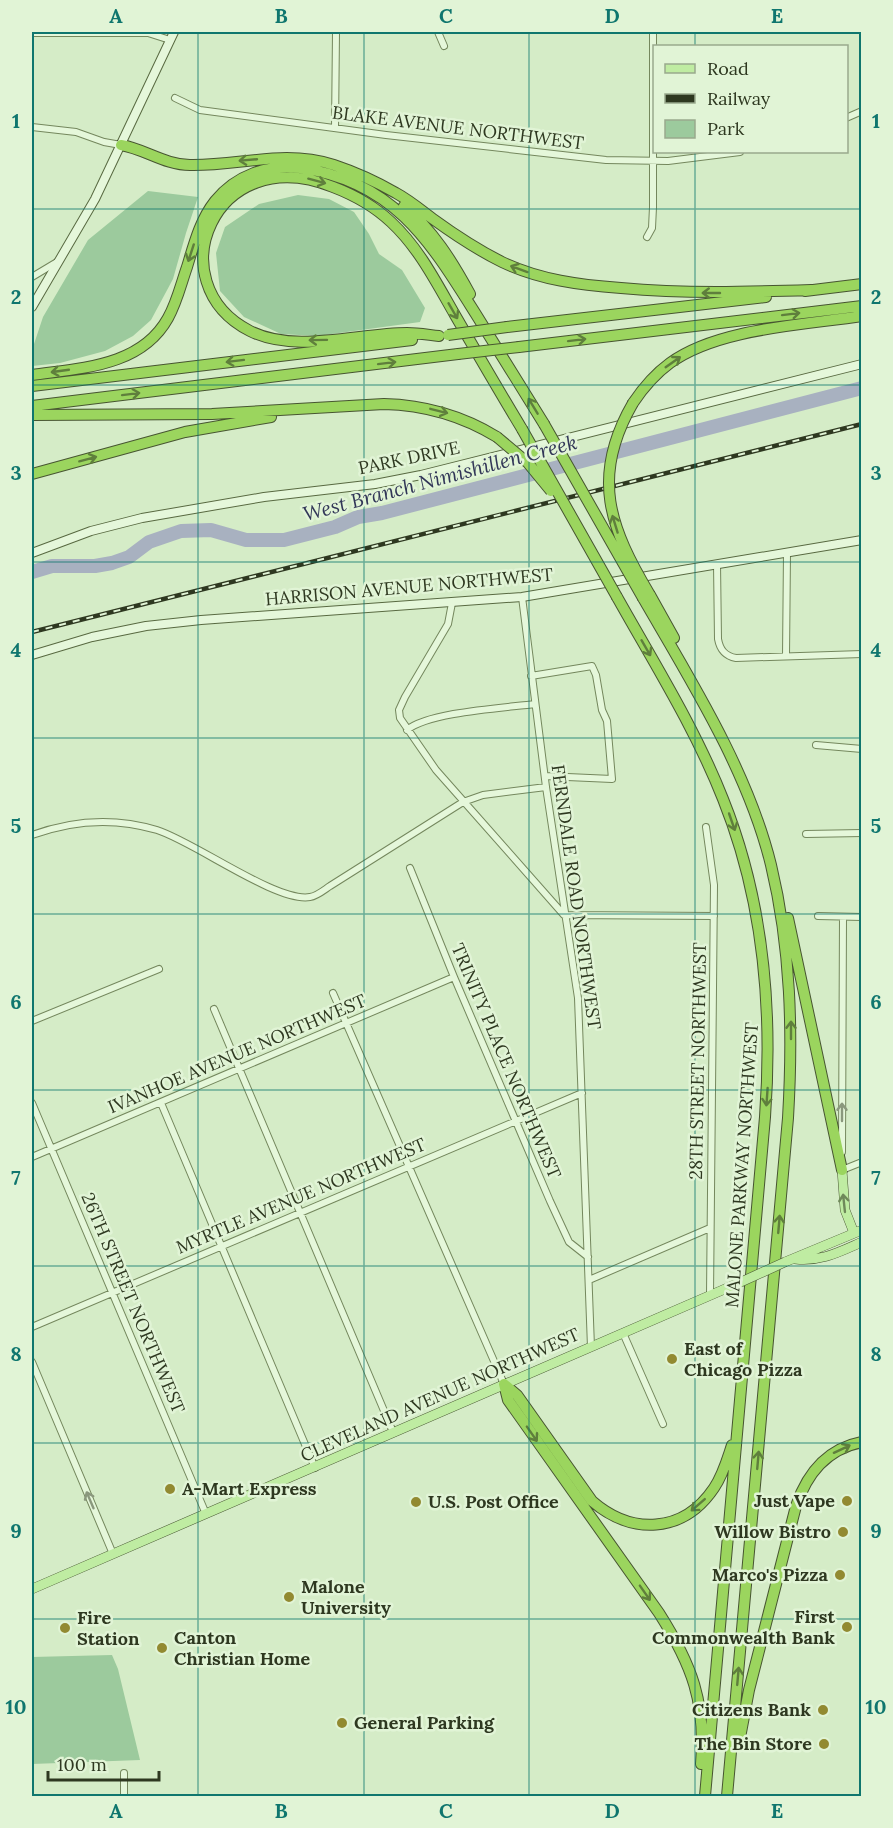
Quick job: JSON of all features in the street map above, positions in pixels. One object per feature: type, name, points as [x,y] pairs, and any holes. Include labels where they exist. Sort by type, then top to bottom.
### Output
[{"type":"highway","points":[[121,145],[136,148],[159,159],[181,165],[281,157],[305,158],[350,171],[397,193],[472,246],[514,267],[558,281],[597,286],[709,293],[812,290]]},
{"type":"highway","points":[[32,375],[109,362],[129,354],[158,334],[170,313],[199,231],[215,201],[234,183],[252,173],[294,167],[333,176],[353,183],[393,207],[410,221],[441,259],[522,388],[710,703],[722,738],[755,816],[789,922],[842,1170]]},
{"type":"highway","points":[[444,336],[407,333],[321,340],[290,340],[267,338],[250,331],[223,310],[216,301],[207,280],[204,247],[213,218],[224,203],[243,187],[266,178],[282,176],[324,183],[369,205],[396,228],[420,255],[583,538]]},
{"type":"highway","points":[[376,184],[419,219],[441,245],[470,292],[522,388]]},
{"type":"highway","points":[[32,386],[861,284]]},
{"type":"highway","points":[[32,406],[861,306]]},
{"type":"highway","points":[[646,597],[621,543],[609,492],[613,447],[633,403],[650,381],[671,362],[713,342],[756,331],[861,316]]},
{"type":"highway","points":[[32,415],[212,414],[384,404],[424,408],[467,420],[497,437],[519,454],[538,474],[583,538]]},
{"type":"highway","points":[[32,474],[185,432],[318,409]]},
{"type":"highway","name":"MALONE PARKWAY NORTHWEST","points":[[583,538],[686,719],[723,798],[748,876],[761,939],[768,994],[768,1078],[705,1797]]},
{"type":"highway","points":[[727,1797],[762,1416],[790,1071],[790,989],[782,924],[771,864]]},
{"type":"highway","points":[[504,1384],[517,1395],[592,1501],[614,1517],[641,1525],[674,1521],[702,1503],[722,1474],[739,1416]]},
{"type":"highway","points":[[504,1384],[507,1400],[680,1647],[698,1696],[702,1736],[698,1797]]},
{"type":"highway","points":[[732,1797],[747,1699],[800,1496],[807,1480],[824,1459],[843,1448],[861,1442]]},
{"type":"main road","points":[[32,307],[95,199],[172,36]]},
{"type":"main road","name":"PARK DRIVE","points":[[32,553],[91,531],[142,518],[264,497],[375,484],[421,475],[861,364]]},
{"type":"main road","name":"HARRISON AVENUE NORTHWEST","points":[[32,655],[101,635],[174,623],[522,597],[861,540]]},
{"type":"main road","points":[[842,1170],[845,1210],[858,1232]]},
{"type":"main road","name":"CLEVELAND AVENUE NORTHWEST","points":[[32,1589],[858,1232]]},
{"type":"main road","points":[[789,1261],[814,1261],[861,1242]]},
{"type":"street","points":[[335,128],[336,32]]},
{"type":"street","points":[[438,32],[444,46]]},
{"type":"street","points":[[32,33],[148,33],[172,36]]},
{"type":"street","name":"BLAKE AVENUE NORTHWEST","points":[[174,98],[200,110],[557,156],[654,162],[733,153]]},
{"type":"street","points":[[32,127],[70,130],[104,142],[121,145]]},
{"type":"street","points":[[647,237],[653,223],[654,153]]},
{"type":"street","points":[[32,277],[58,262]]},
{"type":"street","points":[[786,656],[787,553]]},
{"type":"street","points":[[717,564],[718,633],[722,650],[730,657],[861,654]]},
{"type":"street","name":"FERNDALE ROAD NORTHWEST","points":[[522,597],[546,787],[578,998],[591,1347]]},
{"type":"street","points":[[452,603],[448,624],[399,711],[399,718],[436,770],[564,915],[714,916]]},
{"type":"street","points":[[531,676],[592,666],[596,675],[602,710],[607,721],[612,779],[545,776]]},
{"type":"street","points":[[407,730],[413,724],[432,718],[535,704]]},
{"type":"street","points":[[816,745],[861,749]]},
{"type":"street","points":[[32,835],[63,825],[86,822],[124,822],[188,842],[280,892],[307,897],[322,891],[463,802],[483,795],[546,787]]},
{"type":"street","name":"28TH STREET NORTHWEST","points":[[706,827],[714,885],[710,1295]]},
{"type":"street","points":[[806,834],[861,834]]},
{"type":"street","name":"TRINITY PLACE NORTHWEST","points":[[410,868],[454,977],[570,1242],[588,1257]]},
{"type":"street","points":[[818,916],[861,917]]},
{"type":"street","points":[[843,917],[842,1170],[861,1162]]},
{"type":"street","points":[[32,1021],[159,969]]},
{"type":"street","name":"IVANHOE AVENUE NORTHWEST","points":[[32,1157],[454,977]]},
{"type":"street","points":[[333,993],[504,1384]]},
{"type":"street","points":[[214,1009],[393,1432]]},
{"type":"street","name":"MYRTLE AVENUE NORTHWEST","points":[[32,1327],[582,1093]]},
{"type":"street","name":"26TH STREET NORTHWEST","points":[[32,1103],[206,1514]]},
{"type":"street","points":[[160,1103],[315,1468]]},
{"type":"street","points":[[589,1280],[710,1228]]},
{"type":"street","points":[[623,1333],[663,1425]]},
{"type":"street","points":[[32,1362],[113,1554]]},
{"type":"street","points":[[124,1773],[124,1797]]},
{"type":"green space","points":[[148,191],[198,197],[173,279],[151,320],[133,336],[105,351],[60,363],[32,366],[32,350],[43,317],[88,240]]},
{"type":"green space","points":[[298,195],[329,199],[354,212],[379,254],[402,270],[425,308],[420,322],[317,336],[281,334],[244,317],[220,291],[216,253],[225,227],[259,204]]},
{"type":"green space","points":[[112,1655],[118,1669],[140,1760],[32,1764],[32,1657]]},
{"type":"waterway","name":"West Branch Nimishillen Creek","points":[[32,572],[52,566],[95,566],[112,563],[129,557],[149,542],[181,531],[211,530],[246,540],[284,540],[335,527],[358,517],[382,513],[862,388]]},
{"type":"railway","points":[[32,632],[862,424]]},
{"type":"place","name":"East of Chicago Pizza","points":[[672,1359]]},
{"type":"place","name":"A-Mart Express","points":[[170,1489]]},
{"type":"place","name":"Just Vape","points":[[847,1501]]},
{"type":"place","name":"U.S. Post Office","points":[[416,1502]]},
{"type":"place","name":"Willow Bistro","points":[[843,1532]]},
{"type":"place","name":"Marco's Pizza","points":[[840,1575]]},
{"type":"place","name":"Malone University","points":[[289,1597]]},
{"type":"place","name":"First Commonwealth Bank","points":[[847,1627]]},
{"type":"place","name":"Fire Station","points":[[65,1628]]},
{"type":"place","name":"Canton Christian Home","points":[[162,1648]]},
{"type":"place","name":"Citizens Bank","points":[[823,1710]]},
{"type":"place","name":"General Parking","points":[[342,1723]]},
{"type":"place","name":"The Bin Store","points":[[824,1744]]}]
